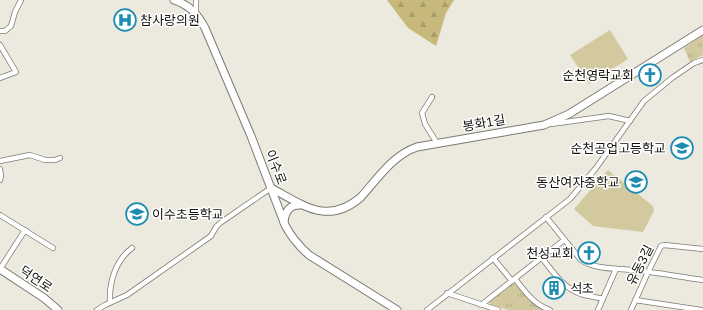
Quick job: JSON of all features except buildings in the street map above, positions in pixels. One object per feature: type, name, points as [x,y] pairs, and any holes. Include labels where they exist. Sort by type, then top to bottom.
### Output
[{"type":"street","points":[[0,31],[5,31],[11,26],[15,12],[21,0]]},
{"type":"street","name":"이수로","points":[[174,0],[187,5],[196,13],[205,28],[251,136],[284,222],[295,241],[309,255],[397,310]]},
{"type":"street","points":[[196,0],[196,13]]},
{"type":"street","name":"봉화1길","points":[[271,188],[313,210],[333,211],[350,205],[362,196],[396,158],[408,150],[417,147],[544,125],[569,114],[703,30]]},
{"type":"street","points":[[0,45],[16,72],[0,78]]},
{"type":"street","points":[[427,310],[447,293],[570,200],[596,168],[644,101],[661,86],[684,70],[703,60]]},
{"type":"street","points":[[432,97],[422,114],[425,124],[437,144]]},
{"type":"street","points":[[544,125],[609,116],[630,121]]},
{"type":"street","points":[[0,161],[30,155],[45,160],[55,160],[60,158]]},
{"type":"street","points":[[0,169],[0,180]]},
{"type":"street","points":[[97,310],[110,302],[119,300],[127,295],[212,236],[216,227],[220,223],[271,188]]},
{"type":"street","points":[[284,222],[285,214],[289,208],[294,205],[301,205]]},
{"type":"street","points":[[0,215],[53,248]]},
{"type":"street","points":[[546,218],[581,260],[588,265],[703,280]]},
{"type":"street","points":[[0,269],[25,230]]},
{"type":"street","points":[[481,304],[564,240]]},
{"type":"street","name":"유동3길","points":[[631,310],[661,246],[664,245],[703,249]]},
{"type":"street","points":[[110,302],[111,284],[116,267],[132,248]]},
{"type":"street","points":[[494,258],[533,301],[541,307],[550,310]]},
{"type":"street","points":[[542,258],[570,290],[581,294],[603,298]]},
{"type":"street","name":"덕연로","points":[[0,269],[44,298],[58,310]]},
{"type":"street","points":[[598,310],[616,269]]},
{"type":"street","points":[[447,293],[498,310]]},
{"type":"street","points":[[635,300],[701,310]]},
{"type":"street","points":[[662,310],[665,305]]},
{"type":"green space","points":[[387,0],[454,0],[446,13],[436,46],[408,28]]},
{"type":"green space","points":[[610,30],[628,59],[589,84],[570,55]]},
{"type":"green space","points":[[703,35],[703,55],[690,62],[684,48]]},
{"type":"green space","points":[[608,170],[653,206],[654,211],[643,232],[593,226],[574,209]]},
{"type":"green space","points":[[513,281],[532,302],[546,310],[508,310],[490,304],[489,300]]},
{"type":"place","name":"참사랑의원","points":[[125,20]]},
{"type":"place","name":"순천영락교회","points":[[650,75]]},
{"type":"place","name":"순천공업고등학교","points":[[682,148]]},
{"type":"place","name":"동산여자중학교","points":[[636,182]]},
{"type":"place","name":"이수초등학교","points":[[137,214]]},
{"type":"place","name":"천성교회","points":[[589,253]]},
{"type":"place","name":"석초","points":[[554,288]]}]
